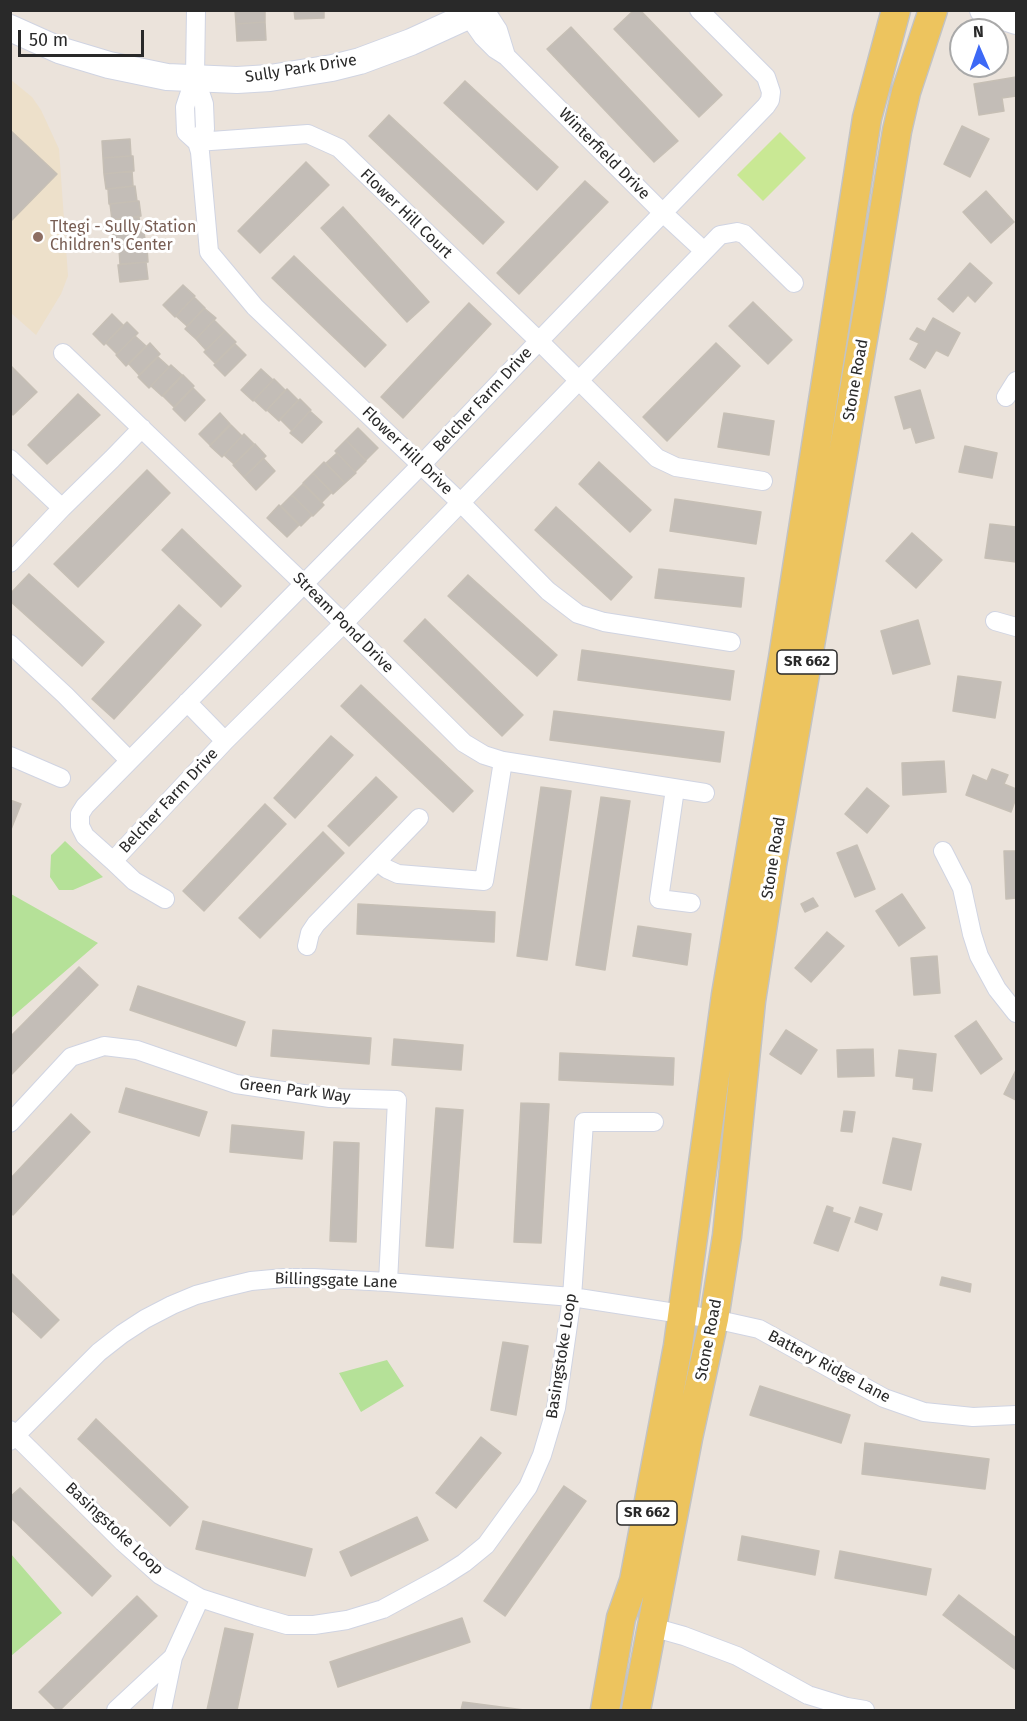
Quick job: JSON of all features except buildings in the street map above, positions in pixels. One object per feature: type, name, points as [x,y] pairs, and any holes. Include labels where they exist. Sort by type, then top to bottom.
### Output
[{"type":"main road","name":"Stone Road","points":[[605,1710],[621,1618],[634,1581],[683,1314],[726,995],[783,658],[867,118],[896,10]]},
{"type":"main road","name":"Stone Road","points":[[636,1710],[688,1438],[714,1319],[727,1236],[751,1001],[897,131],[906,92],[933,10]]},
{"type":"street","name":"Flower Hill Drive","points":[[196,10],[195,77],[185,107],[186,132],[197,142],[200,152],[209,252],[255,307],[461,503],[548,591],[578,614],[604,622],[731,642]]},
{"type":"street","name":"Belcher Farm Drive","points":[[165,899],[134,881],[85,836],[80,826],[80,814],[129,760],[421,465],[766,106],[771,92],[766,76],[699,10]]},
{"type":"street","points":[[983,10],[1017,21]]},
{"type":"street","name":"Sully Park Drive","points":[[10,28],[58,50],[110,65],[167,76],[237,80],[270,78],[360,61],[411,42],[474,12]]},
{"type":"street","name":"Winterfield Drive","points":[[474,12],[489,43],[506,56],[703,250]]},
{"type":"street","name":"Flower Hill Court","points":[[197,142],[309,134],[339,148],[657,458],[676,467],[763,482]]},
{"type":"street","name":"Belcher Farm Drive","points":[[113,861],[225,741],[343,624],[720,235],[737,232],[744,234],[794,283]]},
{"type":"street","name":"Stream Pond Drive","points":[[63,353],[304,584],[464,743],[484,755],[503,761],[705,793]]},
{"type":"street","points":[[1006,397],[1017,381]]},
{"type":"street","points":[[10,563],[142,428]]},
{"type":"street","points":[[10,459],[62,508]]},
{"type":"street","points":[[995,621],[1017,627]]},
{"type":"street","points":[[12,649],[65,696],[129,760]]},
{"type":"street","name":"Belcher Farm Drive","points":[[188,702],[225,741]]},
{"type":"street","points":[[10,756],[61,778]]},
{"type":"street","points":[[378,862],[398,874],[484,881],[503,761]]},
{"type":"street","points":[[675,789],[658,898],[691,903]]},
{"type":"street","points":[[307,946],[310,933],[316,924],[418,818]]},
{"type":"street","points":[[943,851],[962,888],[979,956],[997,989],[1017,1013]]},
{"type":"street","name":"Green Park Way","points":[[10,1123],[70,1057],[104,1046],[137,1050],[236,1084],[330,1098],[397,1100],[388,1282]]},
{"type":"street","name":"Basingstoke Loop","points":[[12,1436],[160,1575],[200,1598],[287,1624],[314,1625],[347,1620],[383,1609],[417,1592],[464,1563],[486,1545],[528,1487],[542,1455],[556,1408],[572,1297],[584,1122],[654,1122]]},
{"type":"street","name":"Billingsgate Lane","points":[[12,1436],[99,1352],[145,1319],[188,1299],[222,1287],[251,1281],[314,1278],[572,1297],[714,1319]]},
{"type":"street","name":"Battery Ridge Lane","points":[[714,1319],[759,1329],[884,1398],[924,1412],[973,1417],[1017,1415]]},
{"type":"street","points":[[162,1710],[173,1656],[200,1598]]},
{"type":"street","points":[[652,1627],[684,1636],[737,1656],[808,1695],[865,1710]]},
{"type":"street","points":[[116,1710],[173,1656]]},
{"type":"shaded area","name":"Tltegi - Sully Station Children's Center","points":[[10,79],[32,97],[41,110],[59,149],[68,276],[61,294],[36,335],[11,313]]},
{"type":"green space","points":[[780,132],[806,158],[763,201],[737,175]]},
{"type":"green space","points":[[65,841],[103,877],[73,890],[59,890],[50,877],[51,855]]},
{"type":"green space","points":[[11,894],[98,943],[11,1018]]},
{"type":"green space","points":[[387,1360],[404,1386],[361,1412],[339,1373]]},
{"type":"green space","points":[[11,1554],[62,1613],[10,1656]]},
{"type":"place","name":"Tltegi - Sully Station Children's Center","points":[[38,237]]}]
